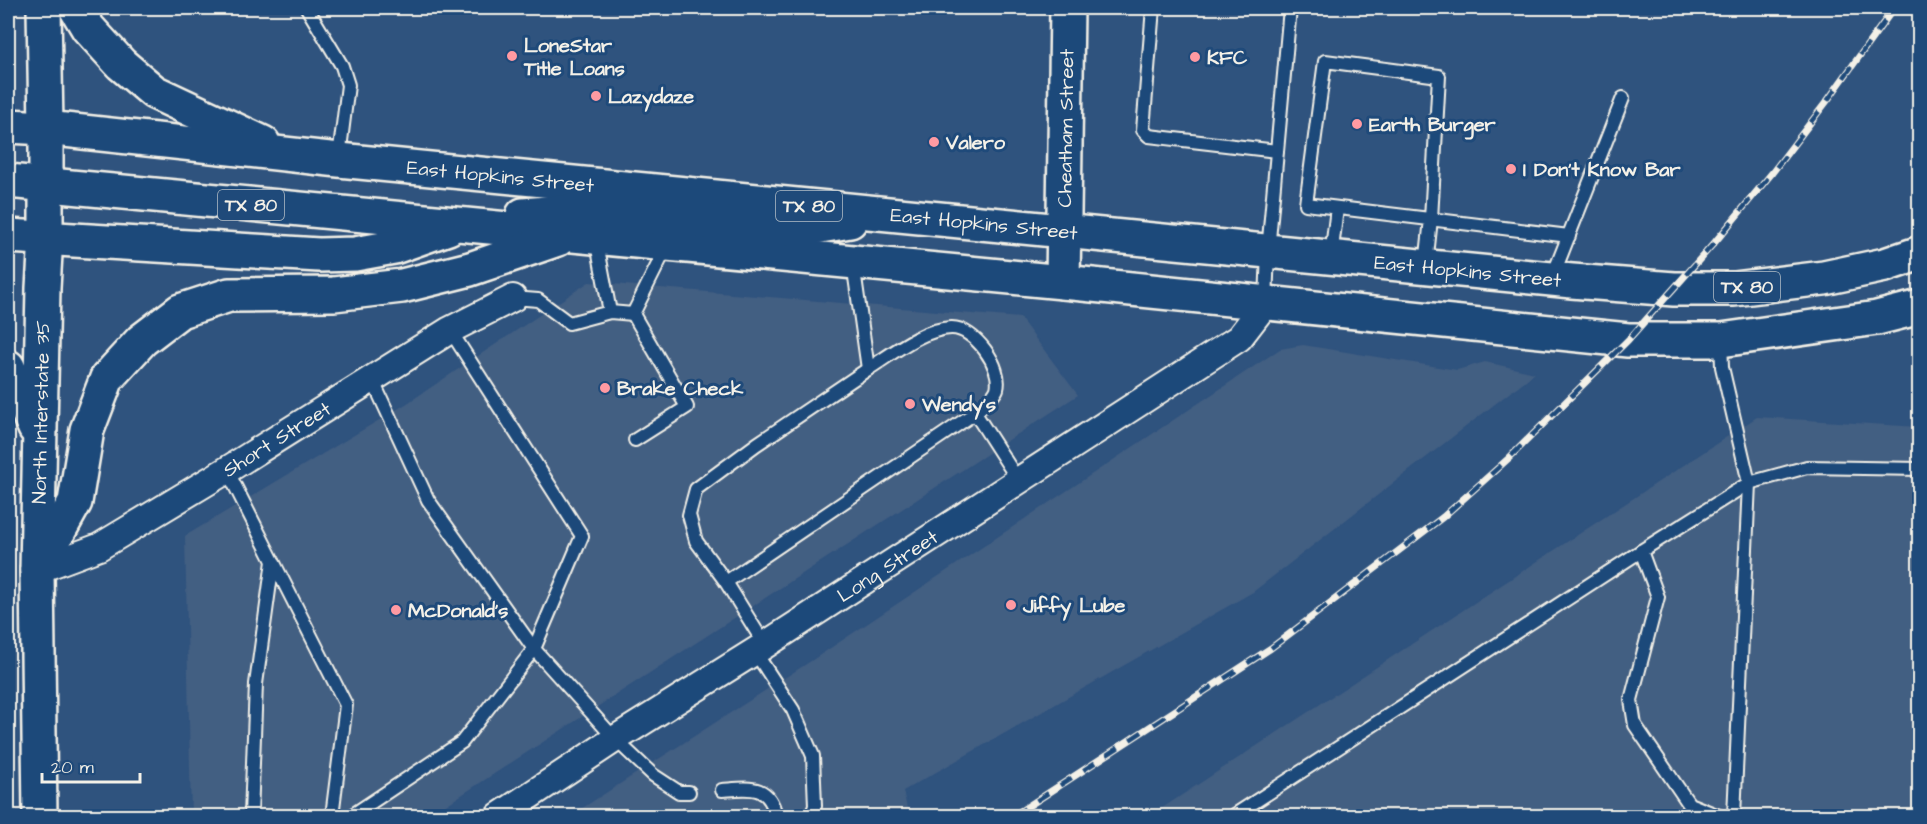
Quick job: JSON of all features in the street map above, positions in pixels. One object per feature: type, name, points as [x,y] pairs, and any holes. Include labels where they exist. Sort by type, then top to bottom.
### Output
[{"type":"main road","name":"North Interstate 35","points":[[40,816],[37,570],[46,237],[44,8]]},
{"type":"main road","points":[[76,8],[88,28],[121,64],[154,92],[286,154]]},
{"type":"main road","name":"Cheatham Street","points":[[1063,282],[1067,8]]},
{"type":"main road","name":"TX 80","points":[[8,126],[46,128]]},
{"type":"main road","name":"East Hopkins Street","points":[[46,128],[339,160],[1426,267],[1674,289],[1734,289],[1824,278],[1885,265],[1920,253]]},
{"type":"main road","name":"TX 80","points":[[8,181],[1063,282],[1628,340],[1721,340],[1877,318],[1920,307]]},
{"type":"main road","points":[[8,236],[319,255],[356,254],[394,247],[456,225],[534,213],[584,210],[797,230],[889,214]]},
{"type":"main road","points":[[37,570],[75,502],[87,430],[107,378],[142,340],[180,311],[229,295],[334,294],[402,286],[583,236]]},
{"type":"main road","points":[[1877,318],[1920,322]]},
{"type":"main road","points":[[8,367],[39,435]]},
{"type":"street","name":"Short Street","points":[[37,570],[99,547],[227,470],[450,330],[513,298]]},
{"type":"street","name":"Long Street","points":[[515,812],[615,740],[1239,338],[1266,303]]},
{"type":"lane","points":[[307,8],[342,66],[348,85],[339,160]]},
{"type":"lane","points":[[1154,8],[1143,130],[1149,136],[1277,151]]},
{"type":"lane","points":[[1266,303],[1268,251],[1290,8]]},
{"type":"lane","points":[[1426,267],[1431,219],[1439,76],[1325,61],[1306,204],[1337,208],[1431,219],[1569,236]]},
{"type":"lane","points":[[1552,279],[1623,98]]},
{"type":"lane","points":[[1331,257],[1337,208]]},
{"type":"lane","points":[[583,236],[610,312]]},
{"type":"lane","points":[[633,314],[668,244]]},
{"type":"lane","points":[[853,262],[868,369]]},
{"type":"lane","points":[[513,298],[538,300],[569,323],[610,312],[633,314]]},
{"type":"lane","points":[[633,314],[687,407],[635,440]]},
{"type":"lane","points":[[726,582],[975,414],[996,391],[998,373],[983,347],[970,334],[952,327],[922,335],[757,444],[696,489],[688,515],[696,541],[726,582],[793,710],[813,756],[815,806],[811,816]]},
{"type":"lane","points":[[351,816],[462,742],[534,649],[582,536],[450,330]]},
{"type":"lane","points":[[1721,340],[1722,367],[1749,483],[1734,816]]},
{"type":"lane","points":[[372,380],[428,500],[534,649],[615,740],[653,775],[679,792],[689,792]]},
{"type":"lane","points":[[975,414],[1018,480]]},
{"type":"lane","points":[[1233,816],[1749,483],[1807,467],[1920,469]]},
{"type":"lane","points":[[227,470],[346,705],[332,816]]},
{"type":"lane","points":[[1641,551],[1658,597],[1631,700],[1635,725],[1689,804],[1719,816]]},
{"type":"lane","points":[[251,816],[256,684],[273,561]]},
{"type":"lane","points":[[722,789],[754,788],[766,794],[774,806],[776,816]]},
{"type":"shaded area","points":[[589,282],[1020,318],[1078,395],[429,816],[191,816],[185,536],[406,404]]},
{"type":"shaded area","points":[[1303,345],[1457,370],[1485,362],[1535,373],[1253,592],[903,791],[909,816],[570,816],[814,659],[1280,349]]},
{"type":"shaded area","points":[[1757,417],[1919,427],[1919,816],[1150,816]]},
{"type":"railway","points":[[1013,816],[1271,648],[1443,517],[1509,458],[1628,340],[1715,242],[1772,173],[1894,8]]},
{"type":"place","name":"LoneStar Title Loans","points":[[512,56]]},
{"type":"place","name":"KFC","points":[[1195,57]]},
{"type":"place","name":"Lazydaze","points":[[596,96]]},
{"type":"place","name":"Earth Burger","points":[[1357,124]]},
{"type":"place","name":"Valero","points":[[934,142]]},
{"type":"place","name":"I Don't Know Bar","points":[[1511,169]]},
{"type":"place","name":"Brake Check","points":[[605,388]]},
{"type":"place","name":"Wendy's","points":[[910,404]]},
{"type":"place","name":"Jiffy Lube","points":[[1011,605]]},
{"type":"place","name":"McDonald's","points":[[396,610]]}]
